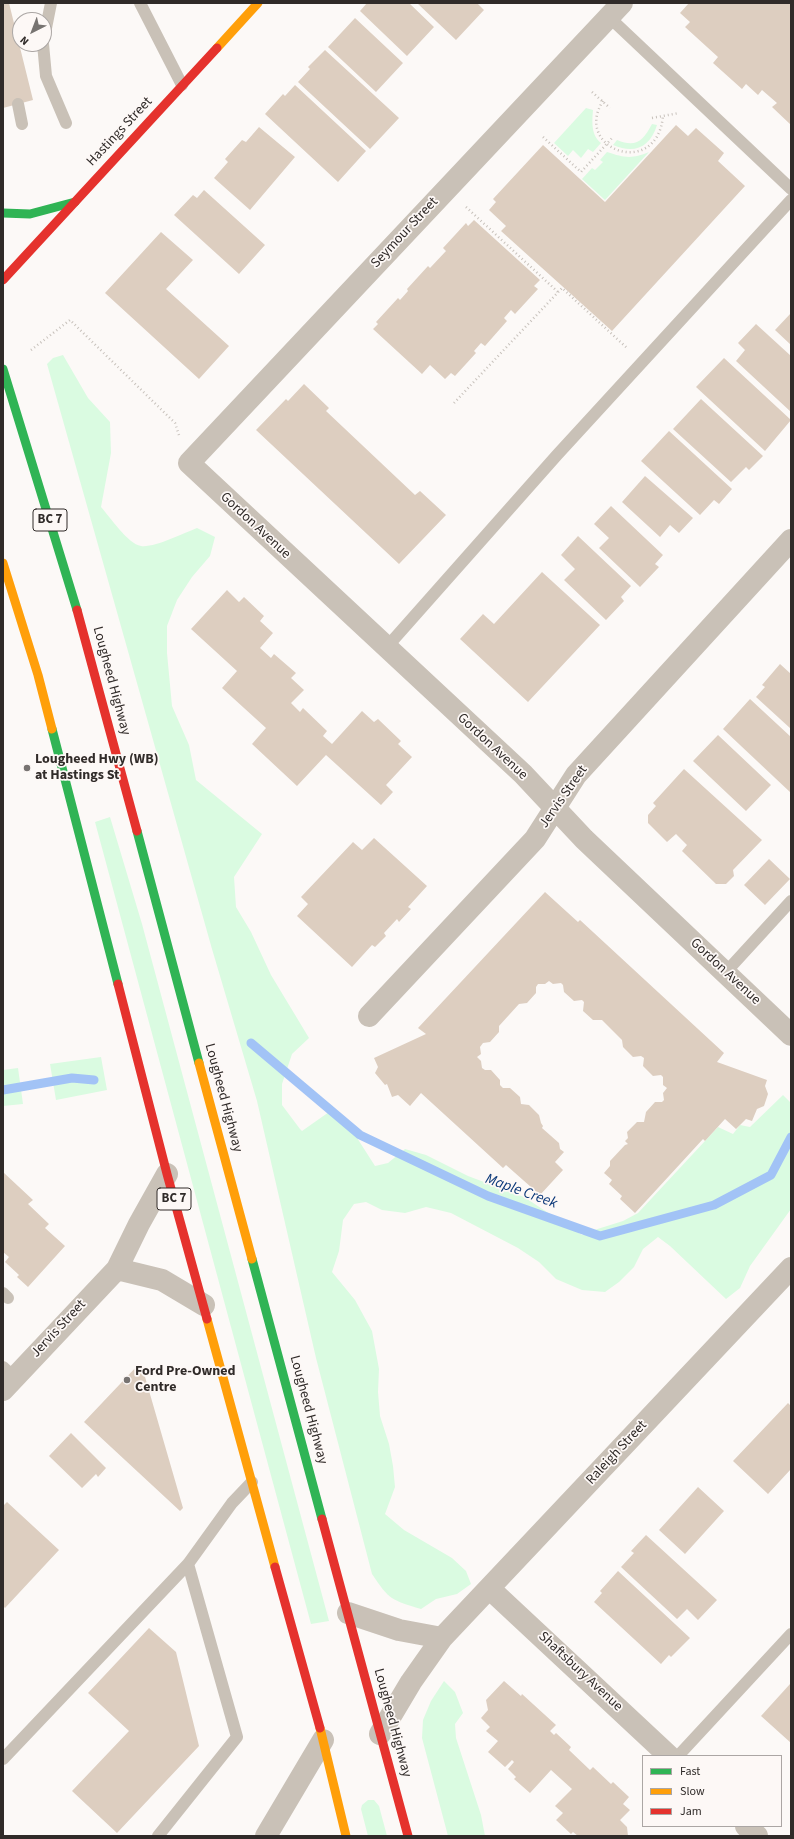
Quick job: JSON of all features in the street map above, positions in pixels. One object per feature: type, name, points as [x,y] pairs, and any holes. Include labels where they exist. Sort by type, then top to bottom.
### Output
[{"type":"main road","name":"Hastings Street","points":[[3,280],[258,3]]},
{"type":"main road","points":[[3,213],[13,215],[32,214],[74,202]]},
{"type":"main road","name":"Lougheed Highway","points":[[3,369],[73,595],[408,1836]]},
{"type":"main road","name":"BC 7","points":[[3,563],[38,675],[167,1174],[323,1740],[346,1836]]},
{"type":"street","name":"Seymour Street","points":[[189,463],[615,10]]},
{"type":"street","name":"Gordon Avenue","points":[[189,463],[523,774],[584,839],[791,1035]]},
{"type":"street","name":"Jervis Street","points":[[369,1016],[535,839],[576,775],[791,540]]},
{"type":"street","name":"Jervis Street","points":[[7,1378],[117,1269],[139,1224],[167,1174]]},
{"type":"street","name":"Raleigh Street","points":[[380,1734],[412,1682],[442,1638],[490,1589],[791,1268]]},
{"type":"street","points":[[117,1269],[162,1280],[204,1305]]},
{"type":"street","name":"Shaftsbury Avenue","points":[[490,1589],[668,1755]]},
{"type":"street","points":[[348,1613],[399,1630],[442,1638]]},
{"type":"street","points":[[266,1836],[323,1740]]},
{"type":"street","points":[[747,1827],[756,1836]]},
{"type":"lane","points":[[140,3],[182,85]]},
{"type":"lane","points":[[615,10],[791,189]]},
{"type":"lane","points":[[44,52],[46,76],[66,123]]},
{"type":"lane","points":[[18,104],[22,124]]},
{"type":"lane","points":[[386,648],[642,362],[791,200]]},
{"type":"lane","points":[[726,972],[791,901]]},
{"type":"lane","points":[[3,1759],[188,1564],[232,1503],[252,1482]]},
{"type":"lane","points":[[158,1836],[237,1737],[188,1564]]},
{"type":"lane","points":[[679,1755],[791,1634]]},
{"type":"path","points":[[592,92],[610,108]]},
{"type":"path","points":[[603,101],[598,114],[597,125],[600,136],[612,149],[623,153],[635,153],[647,147],[657,137],[663,116]]},
{"type":"path","points":[[652,118],[681,113]]},
{"type":"path","points":[[543,137],[581,172],[612,136]]},
{"type":"path","points":[[466,207],[559,293]]},
{"type":"path","points":[[454,404],[559,293],[562,288],[642,362]]},
{"type":"path","points":[[31,350],[70,320],[175,423],[189,463]]},
{"type":"green space","points":[[586,108],[593,110],[592,124],[595,136],[601,143],[593,152],[588,149],[581,158],[573,150],[568,156],[554,143]]},
{"type":"green space","points":[[652,124],[657,125],[654,133],[646,144],[634,149],[621,148],[613,145],[617,140],[634,143],[642,139]]},
{"type":"green space","points":[[607,152],[619,156],[633,157],[649,152],[605,200],[582,179],[592,168],[595,170],[603,162],[600,160]]},
{"type":"green space","points":[[63,355],[88,398],[110,422],[111,453],[101,507],[114,523],[125,535],[141,546],[161,543],[197,528],[215,537],[210,556],[192,577],[177,600],[167,626],[167,653],[172,706],[189,745],[196,780],[262,834],[234,877],[236,907],[251,932],[271,975],[309,1038],[292,1054],[282,1084],[282,1105],[300,1129],[302,1131],[329,1112],[352,1130],[375,1166],[388,1163],[405,1149],[426,1155],[468,1176],[524,1197],[582,1235],[623,1221],[638,1213],[718,1127],[733,1134],[740,1125],[750,1127],[783,1095],[791,1103],[791,1209],[750,1266],[740,1288],[726,1299],[670,1246],[658,1237],[643,1249],[634,1267],[619,1282],[605,1292],[582,1290],[556,1279],[539,1262],[518,1248],[451,1213],[426,1207],[405,1213],[382,1210],[366,1202],[354,1204],[343,1220],[339,1251],[332,1272],[355,1300],[372,1331],[379,1369],[378,1392],[380,1416],[389,1444],[395,1487],[385,1514],[404,1530],[452,1558],[466,1571],[471,1584],[457,1594],[436,1599],[421,1609],[392,1598],[387,1594],[372,1574],[316,1358],[257,1101],[212,949],[47,364],[53,358]]},
{"type":"green space","points":[[110,817],[142,924],[329,1621],[311,1624],[95,822]]},
{"type":"green space","points":[[101,1057],[107,1090],[56,1100],[50,1064]]},
{"type":"green space","points":[[18,1068],[23,1104],[3,1106],[3,1070]]},
{"type":"green space","points":[[444,1681],[455,1692],[463,1713],[455,1724],[456,1738],[481,1815],[485,1836],[448,1836],[422,1738],[423,1720],[431,1701]]},
{"type":"green space","points":[[368,1800],[374,1800],[379,1806],[387,1836],[368,1836],[361,1809],[362,1805]]},
{"type":"building","points":[[3,3],[9,3],[12,15],[12,52],[21,52],[33,100],[3,108]]},
{"type":"building","points":[[367,3],[409,3],[434,27],[407,56],[360,11]]},
{"type":"building","points":[[417,3],[477,3],[484,10],[456,40]]},
{"type":"building","points":[[689,3],[791,3],[791,125],[772,107],[777,103],[762,90],[758,95],[746,84],[742,89],[713,63],[718,57],[685,27],[690,22],[680,13]]},
{"type":"building","points":[[355,18],[403,63],[376,92],[328,47]]},
{"type":"building","points":[[325,50],[399,118],[370,149],[298,82],[310,69],[308,67]]},
{"type":"building","points":[[295,85],[366,151],[338,182],[265,114],[283,94],[285,96]]},
{"type":"building","points":[[676,125],[688,136],[696,128],[724,153],[718,161],[745,186],[612,331],[501,231],[506,226],[489,210],[496,202],[493,199],[543,145],[605,202]]},
{"type":"building","points":[[259,127],[295,157],[250,210],[214,178],[228,162],[225,159],[242,140],[246,142]]},
{"type":"building","points":[[204,190],[265,245],[239,274],[174,215],[193,195],[197,198]]},
{"type":"building","points":[[474,220],[540,280],[534,286],[538,289],[515,314],[511,310],[504,318],[507,321],[485,346],[481,343],[474,351],[476,353],[455,376],[451,373],[445,379],[430,365],[422,374],[373,329],[378,324],[376,322],[398,298],[400,300],[408,291],[407,289],[428,266],[430,268],[446,251],[443,248],[466,223],[468,226]]},
{"type":"building","points":[[161,232],[193,260],[166,289],[229,346],[199,379],[105,293]]},
{"type":"building","points":[[791,313],[791,345],[775,330]]},
{"type":"building","points":[[756,324],[791,356],[791,412],[736,361],[745,350],[738,343]]},
{"type":"building","points":[[724,358],[791,420],[765,451],[696,387]]},
{"type":"building","points":[[304,384],[329,408],[326,411],[415,495],[420,491],[446,515],[399,564],[256,430],[286,399],[288,401]]},
{"type":"building","points":[[701,399],[763,456],[749,470],[746,467],[731,482],[673,429]]},
{"type":"building","points":[[669,431],[732,489],[719,504],[714,500],[700,515],[641,461]]},
{"type":"building","points":[[645,476],[693,518],[679,533],[670,525],[660,537],[622,502]]},
{"type":"building","points":[[611,506],[663,555],[655,564],[659,567],[640,587],[599,548],[609,538],[594,524]]},
{"type":"building","points":[[578,536],[631,586],[621,597],[624,601],[606,620],[564,580],[575,569],[561,555]]},
{"type":"building","points":[[542,572],[600,625],[528,702],[460,639],[483,614],[494,624]]},
{"type":"building","points":[[227,590],[239,602],[244,597],[264,616],[260,621],[273,633],[260,648],[271,658],[274,654],[296,673],[291,678],[304,690],[291,703],[300,712],[303,708],[327,731],[323,736],[332,744],[362,711],[374,722],[378,719],[401,741],[398,744],[412,757],[386,785],[393,792],[381,805],[326,755],[297,786],[252,744],[266,728],[222,688],[237,671],[191,629]]},
{"type":"building","points":[[780,664],[791,674],[791,729],[756,697],[765,687],[762,685]]},
{"type":"building","points":[[750,699],[791,737],[791,793],[723,729]]},
{"type":"building","points":[[718,735],[771,785],[746,811],[693,761]]},
{"type":"building","points":[[684,769],[762,840],[733,870],[734,876],[726,884],[716,884],[682,851],[687,845],[676,834],[667,842],[648,823],[648,815],[656,806],[653,803]]},
{"type":"building","points":[[374,838],[427,886],[408,907],[411,909],[399,922],[397,919],[384,933],[386,936],[375,947],[372,945],[352,967],[297,916],[308,904],[301,897],[353,842],[362,850]]},
{"type":"building","points":[[769,859],[790,879],[765,905],[744,885]]},
{"type":"building","points":[[545,892],[578,922],[580,920],[724,1053],[717,1062],[767,1080],[765,1086],[768,1094],[764,1106],[757,1109],[752,1121],[746,1119],[736,1129],[725,1119],[705,1141],[703,1139],[635,1213],[620,1199],[622,1196],[609,1184],[612,1180],[604,1173],[610,1166],[610,1161],[625,1145],[628,1144],[625,1141],[628,1138],[627,1132],[637,1122],[644,1122],[646,1112],[655,1102],[662,1102],[664,1100],[663,1093],[667,1088],[663,1085],[663,1077],[661,1075],[653,1076],[643,1066],[644,1058],[641,1056],[633,1057],[623,1047],[622,1040],[602,1020],[593,1020],[583,1011],[584,1002],[582,1000],[574,1001],[564,992],[563,985],[561,983],[553,984],[549,981],[545,984],[538,984],[536,987],[536,993],[527,1003],[519,1004],[499,1026],[499,1032],[490,1042],[483,1043],[480,1047],[481,1054],[477,1057],[481,1061],[482,1068],[485,1070],[491,1070],[500,1080],[500,1085],[503,1088],[510,1088],[520,1097],[521,1104],[529,1105],[539,1115],[543,1126],[542,1128],[559,1143],[560,1149],[564,1152],[555,1162],[563,1170],[540,1195],[506,1165],[503,1168],[421,1093],[410,1106],[398,1095],[392,1097],[387,1084],[385,1085],[375,1073],[378,1067],[374,1058],[426,1034],[418,1028]]},
{"type":"building","points":[[3,1172],[33,1200],[28,1204],[49,1224],[45,1228],[65,1246],[28,1287],[17,1277],[19,1275],[5,1262],[9,1257],[3,1252]]},
{"type":"building","points":[[138,1365],[143,1370],[183,1508],[180,1511],[84,1422]]},
{"type":"building","points":[[788,1403],[791,1406],[791,1469],[768,1494],[733,1461]]},
{"type":"building","points":[[71,1433],[106,1468],[98,1477],[96,1474],[82,1488],[49,1456]]},
{"type":"building","points":[[698,1487],[724,1511],[685,1554],[659,1530]]},
{"type":"building","points":[[7,1502],[59,1550],[5,1608],[3,1606],[3,1506]]},
{"type":"building","points":[[646,1535],[717,1600],[698,1620],[687,1609],[677,1619],[621,1567],[634,1553],[631,1551]]},
{"type":"building","points":[[618,1571],[690,1638],[671,1657],[669,1655],[661,1664],[594,1602],[602,1593],[600,1591]]},
{"type":"building","points":[[149,1628],[176,1652],[199,1746],[117,1833],[72,1791],[129,1731],[88,1693]]},
{"type":"building","points":[[504,1681],[521,1696],[522,1694],[556,1725],[550,1731],[554,1735],[556,1733],[571,1747],[569,1750],[590,1770],[593,1767],[611,1784],[613,1782],[629,1797],[623,1804],[630,1810],[620,1820],[627,1827],[628,1836],[578,1836],[573,1832],[571,1834],[556,1820],[563,1813],[555,1806],[572,1789],[551,1770],[530,1793],[514,1779],[516,1777],[508,1769],[514,1762],[512,1760],[505,1767],[488,1752],[498,1741],[486,1731],[490,1727],[481,1718],[488,1710],[486,1700]]},
{"type":"building","points":[[790,1684],[791,1685],[791,1743],[761,1716]]},
{"type":"waterway","name":"Maple Creek","points":[[251,1043],[360,1135],[488,1196],[600,1236],[714,1205],[771,1175],[791,1137]]},
{"type":"waterway","name":"Maple Creek","points":[[3,1090],[72,1078],[94,1080]]},
{"type":"traffic: fast","points":[[3,213],[30,214],[75,202]]},
{"type":"traffic: fast","points":[[3,369],[77,610]]},
{"type":"traffic: fast","points":[[52,729],[118,984]]},
{"type":"traffic: fast","points":[[137,831],[199,1063]]},
{"type":"traffic: fast","points":[[252,1259],[322,1519]]},
{"type":"traffic: slow","points":[[217,48],[258,3]]},
{"type":"traffic: slow","points":[[3,563],[38,675],[52,729]]},
{"type":"traffic: slow","points":[[199,1063],[252,1259]]},
{"type":"traffic: slow","points":[[207,1319],[275,1567]]},
{"type":"traffic: slow","points":[[320,1728],[346,1836]]},
{"type":"traffic: jam","points":[[3,280],[217,48]]},
{"type":"traffic: jam","points":[[77,610],[137,831]]},
{"type":"traffic: jam","points":[[118,984],[167,1174],[207,1319]]},
{"type":"traffic: jam","points":[[322,1519],[408,1836]]},
{"type":"traffic: jam","points":[[275,1567],[320,1728]]},
{"type":"place","name":"Lougheed Hwy (WB) at Hastings St","points":[[27,768]]},
{"type":"place","name":"Ford Pre-Owned Centre","points":[[127,1380]]}]
